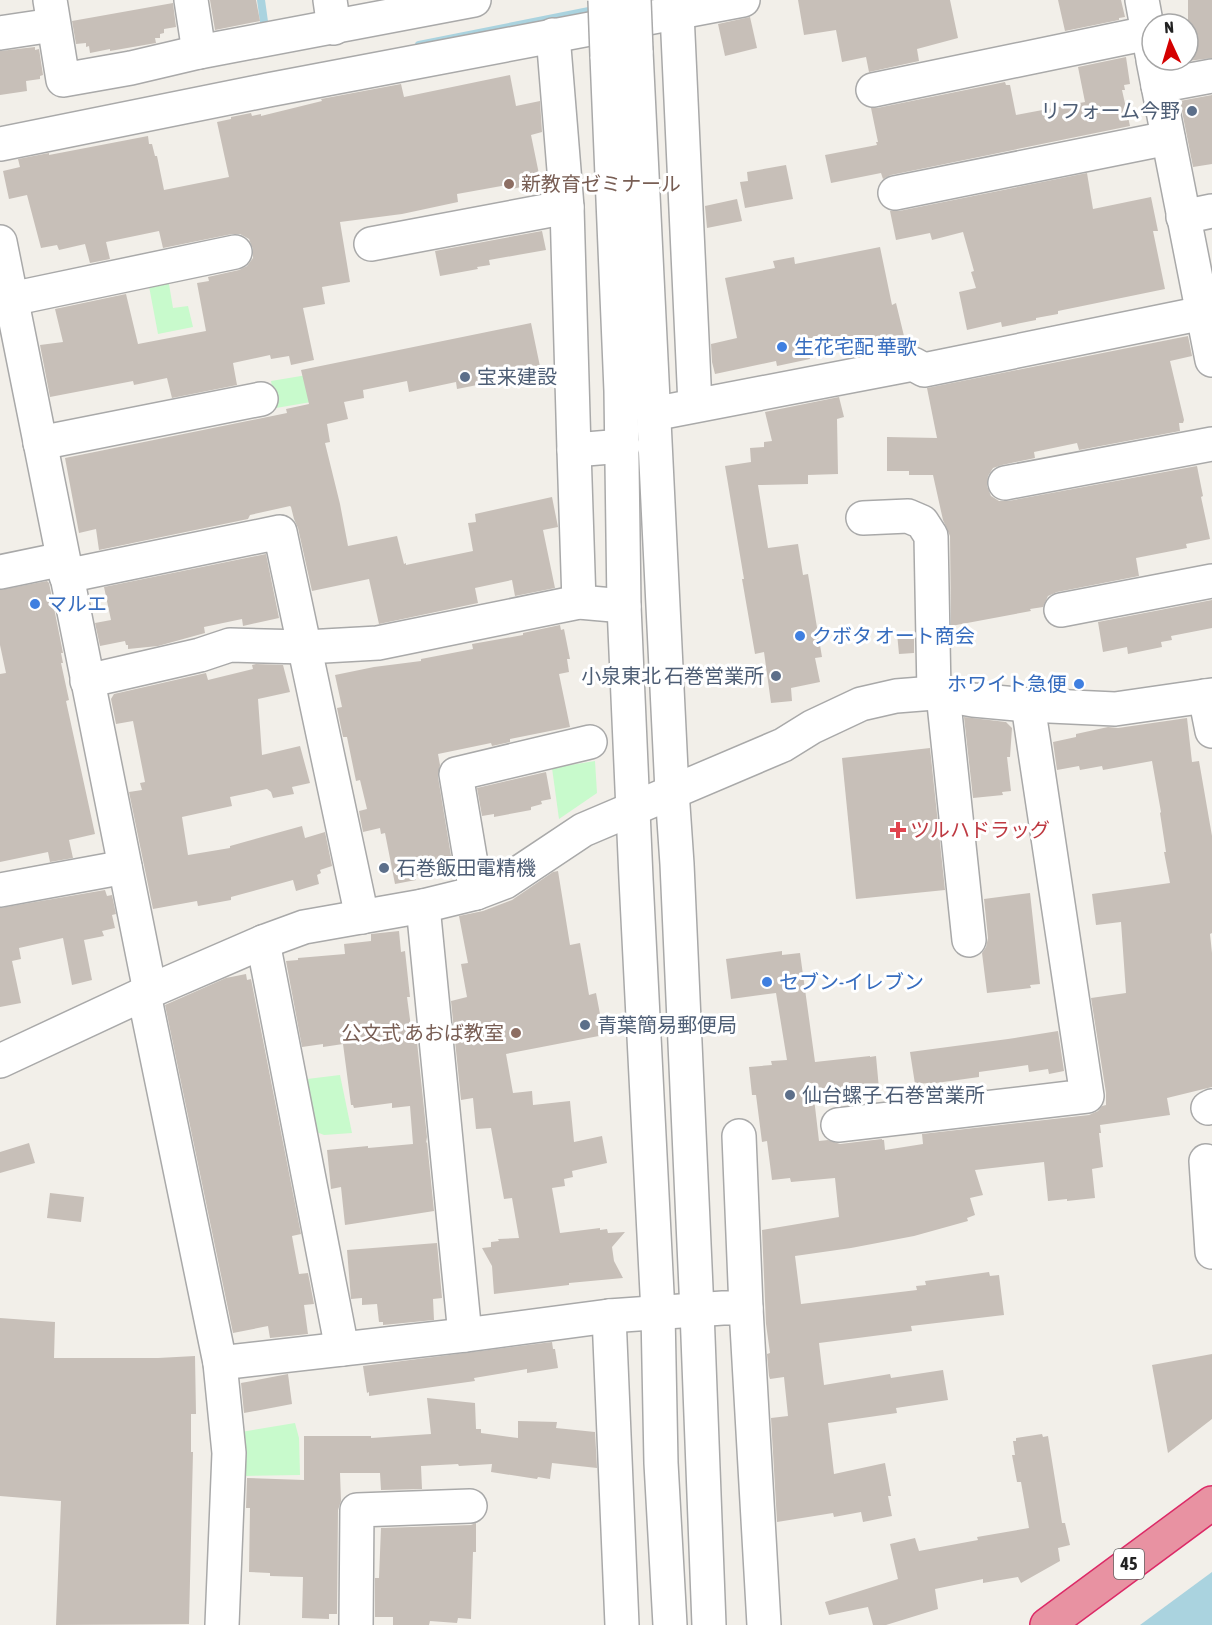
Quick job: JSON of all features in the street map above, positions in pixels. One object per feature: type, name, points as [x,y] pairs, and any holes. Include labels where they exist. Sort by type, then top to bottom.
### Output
[{"type":"highway","name":"45","points":[[1047,1625],[1212,1503]]},
{"type":"street","points":[[191,0],[199,52]]},
{"type":"street","points":[[0,33],[52,12],[63,81],[136,95],[199,52],[332,14],[474,0]]},
{"type":"street","points":[[605,0],[622,54],[653,414],[677,864],[709,1625]]},
{"type":"street","points":[[634,0],[622,54],[624,606],[658,1313],[661,1463],[670,1625]]},
{"type":"street","points":[[0,144],[136,95],[553,35],[743,0]]},
{"type":"street","points":[[677,13],[695,405]]},
{"type":"street","points":[[553,35],[567,207],[579,602]]},
{"type":"street","points":[[873,90],[1140,59]]},
{"type":"street","points":[[1155,72],[1167,138],[1197,214],[1203,314],[1211,352]]},
{"type":"street","points":[[895,193],[1167,138]]},
{"type":"street","points":[[371,244],[567,207]]},
{"type":"street","points":[[0,242],[12,370],[40,443],[220,1363],[229,1453],[222,1625]]},
{"type":"street","points":[[6,291],[235,252]]},
{"type":"street","points":[[653,414],[913,364],[924,370],[1203,314]]},
{"type":"street","points":[[40,443],[261,399]]},
{"type":"street","points":[[1005,483],[1212,444]]},
{"type":"street","points":[[574,450],[623,446]]},
{"type":"street","points":[[863,518],[908,516],[922,522],[931,536],[938,693],[969,940]]},
{"type":"street","points":[[0,572],[65,568],[280,532],[362,917]]},
{"type":"street","points":[[1061,610],[1212,581]]},
{"type":"street","points":[[87,681],[200,655],[230,645],[306,647],[378,643],[579,602],[624,606]]},
{"type":"street","points":[[0,1061],[147,992],[263,942],[304,927],[423,906],[476,893],[505,882],[584,830],[783,745],[812,727],[861,704],[896,696],[938,693],[973,700],[1028,705],[1115,709],[1209,696],[1212,731]]},
{"type":"street","points":[[838,1125],[1087,1096],[1028,705]]},
{"type":"street","points":[[476,893],[456,774],[590,742]]},
{"type":"street","points":[[0,890],[124,867]]},
{"type":"street","points":[[423,906],[465,1335]]},
{"type":"street","points":[[263,942],[342,1349]]},
{"type":"street","points":[[738,1136],[764,1625]]},
{"type":"street","points":[[1206,1161],[1212,1252]]},
{"type":"street","points":[[220,1363],[609,1316],[746,1308]]},
{"type":"street","points":[[609,1316],[622,1625]]},
{"type":"street","points":[[356,1625],[357,1509],[470,1506]]},
{"type":"green space","points":[[159,279],[169,284],[173,308],[188,306],[193,327],[158,334],[148,281]]},
{"type":"green space","points":[[319,373],[323,400],[276,408],[271,381]]},
{"type":"green space","points":[[595,761],[597,793],[559,819],[552,768]]},
{"type":"green space","points":[[340,1075],[352,1133],[324,1135],[314,1131],[304,1083],[307,1079]]},
{"type":"green space","points":[[295,1423],[299,1438],[300,1475],[244,1476],[241,1432]]},
{"type":"water","points":[[1212,1572],[1212,1625],[1140,1625]]},
{"type":"building","points":[[210,0],[256,0],[260,21],[215,30]]},
{"type":"building","points":[[798,0],[950,0],[958,38],[917,49],[919,61],[869,72],[866,57],[842,62],[836,30],[804,35]]},
{"type":"building","points":[[1058,0],[1121,0],[1125,17],[1065,31]]},
{"type":"building","points":[[1188,0],[1212,0],[1212,58],[1200,60],[1200,12],[1188,12]]},
{"type":"building","points":[[173,3],[176,27],[164,29],[160,38],[155,38],[156,43],[90,53],[86,43],[76,44],[72,21]]},
{"type":"building","points":[[750,17],[757,48],[725,56],[718,24]]},
{"type":"building","points":[[35,47],[35,50],[39,49],[43,75],[40,79],[26,81],[27,91],[0,95],[0,51]]},
{"type":"building","points":[[1126,57],[1130,84],[1124,85],[1125,90],[1122,90],[1130,126],[891,175],[883,179],[881,173],[831,183],[825,155],[877,145],[871,108],[1005,82],[1006,85],[1010,85],[1016,115],[1085,102],[1078,67]]},
{"type":"building","points":[[510,75],[516,106],[540,101],[542,132],[531,135],[540,179],[533,180],[534,184],[508,190],[507,185],[457,194],[458,202],[402,214],[340,222],[350,282],[322,287],[325,304],[303,308],[314,360],[291,365],[289,356],[271,359],[270,355],[233,363],[237,385],[172,398],[167,378],[134,385],[133,381],[50,397],[40,345],[63,342],[55,309],[126,294],[138,344],[206,331],[197,283],[209,281],[208,277],[247,266],[253,258],[253,249],[249,239],[240,234],[163,248],[159,231],[106,242],[110,259],[90,263],[85,244],[59,250],[57,245],[41,248],[27,195],[9,199],[3,171],[20,167],[18,159],[148,136],[149,144],[152,144],[155,156],[157,156],[164,190],[229,177],[217,122],[231,119],[231,117],[251,113],[252,116],[261,114],[261,116],[322,101],[321,99],[401,84],[404,97]]},
{"type":"building","points":[[1212,95],[1212,164],[1193,167],[1180,101]]},
{"type":"building","points":[[786,165],[793,199],[745,208],[740,182],[748,181],[747,172]]},
{"type":"building","points":[[1087,173],[1093,209],[1151,197],[1158,231],[1153,231],[1165,289],[1058,311],[1058,314],[1036,318],[1036,320],[1002,327],[1001,322],[967,330],[959,292],[976,288],[971,272],[974,271],[963,232],[932,240],[930,233],[896,240],[890,211]]},
{"type":"building","points":[[737,199],[742,221],[707,228],[705,206]]},
{"type":"building","points":[[542,231],[546,250],[489,260],[490,265],[477,267],[478,269],[440,276],[435,251]]},
{"type":"building","points":[[880,247],[892,305],[896,303],[904,336],[878,346],[877,343],[870,345],[867,336],[823,348],[824,351],[809,355],[810,359],[777,366],[776,361],[715,374],[711,344],[737,338],[725,278],[775,268],[773,261],[794,257],[795,264]]},
{"type":"building","points":[[531,323],[543,381],[520,386],[518,377],[457,389],[456,382],[409,392],[407,381],[363,390],[364,398],[344,402],[348,419],[327,424],[330,442],[325,443],[348,546],[397,536],[406,565],[473,551],[468,523],[476,522],[475,514],[552,497],[558,527],[543,530],[555,588],[515,596],[512,580],[475,588],[478,603],[379,624],[369,579],[312,591],[298,528],[290,506],[250,515],[248,519],[99,550],[96,529],[79,533],[65,458],[287,413],[286,409],[309,404],[301,370]]},
{"type":"building","points":[[1188,336],[1192,356],[1170,361],[1184,420],[1183,423],[1179,423],[1180,431],[1079,450],[1077,443],[1034,452],[1035,458],[993,468],[988,476],[987,486],[991,496],[999,501],[1008,501],[1197,466],[1210,539],[1186,544],[1187,548],[1136,558],[1139,576],[1057,592],[1048,596],[1043,607],[1030,609],[1031,611],[951,626],[950,536],[943,520],[933,475],[909,475],[909,471],[887,471],[887,437],[937,438],[927,388]]},
{"type":"building","points":[[839,397],[844,417],[837,419],[838,474],[808,475],[808,484],[758,485],[768,548],[798,544],[803,575],[808,574],[822,657],[815,658],[820,682],[791,688],[792,701],[771,703],[764,652],[755,654],[725,466],[751,462],[750,448],[764,447],[764,442],[772,441],[765,412]]},
{"type":"building","points":[[266,554],[279,618],[243,626],[242,619],[204,627],[205,633],[158,646],[128,649],[125,641],[100,646],[95,623],[111,620],[104,587]]},
{"type":"building","points":[[47,581],[63,653],[61,653],[63,663],[61,663],[69,700],[66,701],[95,834],[69,840],[73,858],[50,862],[48,852],[0,862],[0,674],[6,673],[0,645],[0,590]]},
{"type":"building","points":[[1212,600],[1212,628],[1171,636],[1172,640],[1161,642],[1162,647],[1128,654],[1127,647],[1103,652],[1098,622]]},
{"type":"building","points":[[560,625],[561,630],[564,629],[570,659],[567,659],[569,672],[559,674],[570,727],[510,739],[510,742],[492,746],[491,743],[438,754],[440,765],[438,777],[453,868],[415,876],[416,880],[395,884],[385,833],[381,834],[380,828],[363,832],[359,811],[367,809],[360,780],[356,781],[347,737],[343,737],[337,708],[342,707],[335,675],[421,661],[421,659],[473,649],[472,644],[523,635],[523,633]]},
{"type":"building","points":[[914,632],[914,653],[899,654],[897,633]]},
{"type":"building","points":[[252,665],[283,665],[290,692],[258,699],[262,755],[300,746],[310,783],[292,787],[294,794],[273,798],[267,789],[230,797],[232,806],[182,817],[188,855],[230,848],[230,846],[302,826],[305,838],[325,832],[332,866],[320,870],[321,873],[317,875],[319,884],[296,891],[293,880],[231,897],[231,900],[198,906],[197,901],[153,909],[129,792],[142,790],[140,783],[145,782],[133,721],[116,724],[111,699],[114,694],[206,673],[208,680],[253,669]]},
{"type":"building","points":[[964,717],[1006,722],[1012,728],[1010,757],[1007,757],[1011,791],[1002,792],[1003,795],[973,798]]},
{"type":"building","points":[[1187,718],[1192,762],[1199,761],[1212,836],[1212,933],[1210,934],[1212,1087],[1167,1098],[1170,1115],[1100,1125],[1103,1167],[1092,1169],[1095,1198],[1048,1201],[1044,1162],[975,1170],[983,1195],[970,1198],[975,1215],[967,1218],[968,1221],[914,1236],[795,1256],[801,1304],[917,1290],[916,1286],[926,1285],[925,1281],[989,1272],[990,1276],[999,1275],[1004,1315],[911,1326],[912,1331],[819,1343],[824,1385],[890,1374],[891,1378],[943,1370],[948,1400],[896,1408],[897,1413],[828,1423],[834,1474],[885,1463],[892,1516],[863,1522],[861,1512],[834,1517],[833,1513],[777,1522],[771,1418],[788,1416],[784,1377],[770,1379],[769,1376],[767,1354],[770,1353],[766,1324],[762,1230],[839,1217],[835,1178],[791,1182],[790,1178],[772,1180],[767,1141],[762,1142],[756,1095],[752,1095],[749,1067],[772,1065],[771,1061],[787,1060],[776,993],[731,999],[726,959],[782,951],[782,955],[800,953],[815,1062],[876,1056],[879,1089],[814,1098],[819,1141],[828,1140],[840,1144],[882,1139],[885,1150],[923,1144],[922,1134],[1089,1115],[1098,1111],[1106,1105],[1106,1093],[1091,998],[1126,993],[1121,922],[1096,925],[1092,894],[1170,883],[1152,761],[1103,770],[1102,766],[1080,770],[1079,766],[1057,770],[1053,742],[1108,727],[1118,728]]},
{"type":"building","points":[[930,748],[945,890],[856,899],[842,758]]},
{"type":"building","points":[[546,772],[551,799],[541,801],[542,804],[531,807],[531,810],[494,817],[494,814],[482,816],[477,788]]},
{"type":"building","points":[[558,871],[570,945],[580,943],[589,995],[596,993],[604,1035],[506,1054],[513,1093],[532,1091],[533,1105],[570,1101],[574,1142],[602,1136],[607,1163],[572,1171],[573,1177],[564,1179],[565,1186],[552,1188],[560,1233],[600,1228],[600,1230],[607,1229],[608,1233],[625,1232],[612,1247],[614,1261],[623,1278],[494,1294],[492,1266],[482,1248],[491,1247],[491,1242],[499,1241],[498,1239],[519,1238],[512,1198],[504,1199],[491,1128],[476,1129],[473,1098],[461,1100],[451,1001],[467,997],[461,964],[468,963],[459,916],[483,911],[512,900],[553,872]]},
{"type":"building","points":[[105,890],[107,896],[112,895],[116,914],[112,915],[115,928],[102,931],[104,936],[84,940],[92,980],[72,985],[63,938],[19,948],[21,959],[12,961],[21,1003],[0,1007],[0,908]]},
{"type":"building","points":[[1030,893],[1040,984],[1030,985],[1031,988],[987,993],[982,953],[988,938],[984,899]]},
{"type":"building","points":[[399,931],[401,952],[405,951],[410,997],[407,997],[413,1042],[417,1042],[434,1211],[345,1225],[341,1187],[331,1189],[327,1150],[413,1144],[410,1106],[392,1108],[392,1103],[354,1108],[351,1105],[343,1044],[302,1047],[286,961],[345,954],[344,944],[371,941],[371,934]]},
{"type":"building","points":[[246,974],[247,980],[251,979],[301,1234],[292,1236],[299,1274],[308,1273],[314,1304],[304,1305],[308,1334],[270,1338],[268,1326],[233,1333],[165,1005],[226,978]]},
{"type":"building","points":[[1058,1031],[1064,1071],[1049,1074],[1048,1069],[1029,1072],[1028,1065],[979,1072],[979,1077],[915,1084],[910,1052]]},
{"type":"building","points":[[29,1143],[35,1163],[0,1173],[0,1152]]},
{"type":"building","points":[[50,1193],[84,1197],[81,1222],[47,1218]]},
{"type":"building","points":[[437,1243],[442,1298],[433,1299],[434,1320],[383,1325],[383,1322],[379,1322],[377,1304],[362,1305],[362,1298],[351,1299],[347,1250]]},
{"type":"building","points":[[0,1318],[55,1322],[54,1358],[195,1356],[196,1414],[191,1414],[191,1452],[193,1452],[189,1624],[56,1625],[61,1501],[0,1496]]},
{"type":"building","points":[[552,1342],[558,1368],[527,1373],[527,1369],[474,1378],[475,1381],[369,1396],[369,1392],[367,1393],[363,1366]]},
{"type":"building","points":[[1212,1354],[1212,1419],[1168,1453],[1152,1365]]},
{"type":"building","points":[[288,1374],[292,1404],[244,1413],[241,1383]]},
{"type":"building","points":[[427,1398],[475,1403],[476,1429],[481,1429],[481,1433],[518,1438],[518,1421],[557,1422],[556,1428],[595,1432],[597,1468],[552,1463],[550,1479],[538,1477],[537,1479],[491,1472],[492,1464],[421,1466],[422,1489],[381,1490],[380,1473],[340,1473],[337,1614],[329,1614],[329,1619],[302,1618],[303,1577],[270,1576],[270,1573],[249,1572],[250,1508],[246,1508],[247,1478],[304,1480],[304,1436],[371,1436],[371,1438],[431,1434]]},
{"type":"building","points":[[1042,1434],[1043,1437],[1048,1436],[1062,1523],[1065,1523],[1070,1545],[1058,1548],[1060,1561],[1021,1583],[1018,1577],[983,1583],[983,1579],[935,1589],[938,1609],[886,1625],[873,1625],[868,1607],[829,1615],[825,1602],[898,1579],[890,1544],[915,1538],[919,1551],[978,1540],[977,1537],[1029,1528],[1021,1482],[1017,1482],[1012,1455],[1015,1455],[1013,1441],[1016,1441],[1016,1438]]},
{"type":"building","points":[[476,1523],[471,1619],[458,1618],[457,1623],[430,1621],[429,1625],[393,1625],[393,1617],[375,1617],[375,1578],[379,1578],[381,1528]]},
{"type":"waterway","points":[[261,0],[265,29]]},
{"type":"waterway","points":[[419,45],[599,9]]},
{"type":"place","name":"リフォーム今野","points":[[1192,111]]},
{"type":"place","name":"新教育ゼミナール","points":[[509,184]]},
{"type":"place","name":"生花宅配 華歌","points":[[782,347]]},
{"type":"place","name":"宝来建設","points":[[465,377]]},
{"type":"place","name":"マルエ","points":[[35,604]]},
{"type":"place","name":"クボタ オート商会","points":[[800,636]]},
{"type":"place","name":"小泉東北 石巻営業所","points":[[776,676]]},
{"type":"place","name":"ホワイト急便","points":[[1079,684]]},
{"type":"place","name":"ツルハドラッグ","points":[[898,830]]},
{"type":"place","name":"石巻飯田電精機","points":[[384,868]]},
{"type":"place","name":"セブン-イレブン","points":[[767,982]]},
{"type":"place","name":"青葉簡易郵便局","points":[[585,1025]]},
{"type":"place","name":"公文式 あおば教室","points":[[516,1033]]},
{"type":"place","name":"仙台螺子 石巻営業所","points":[[790,1095]]}]
